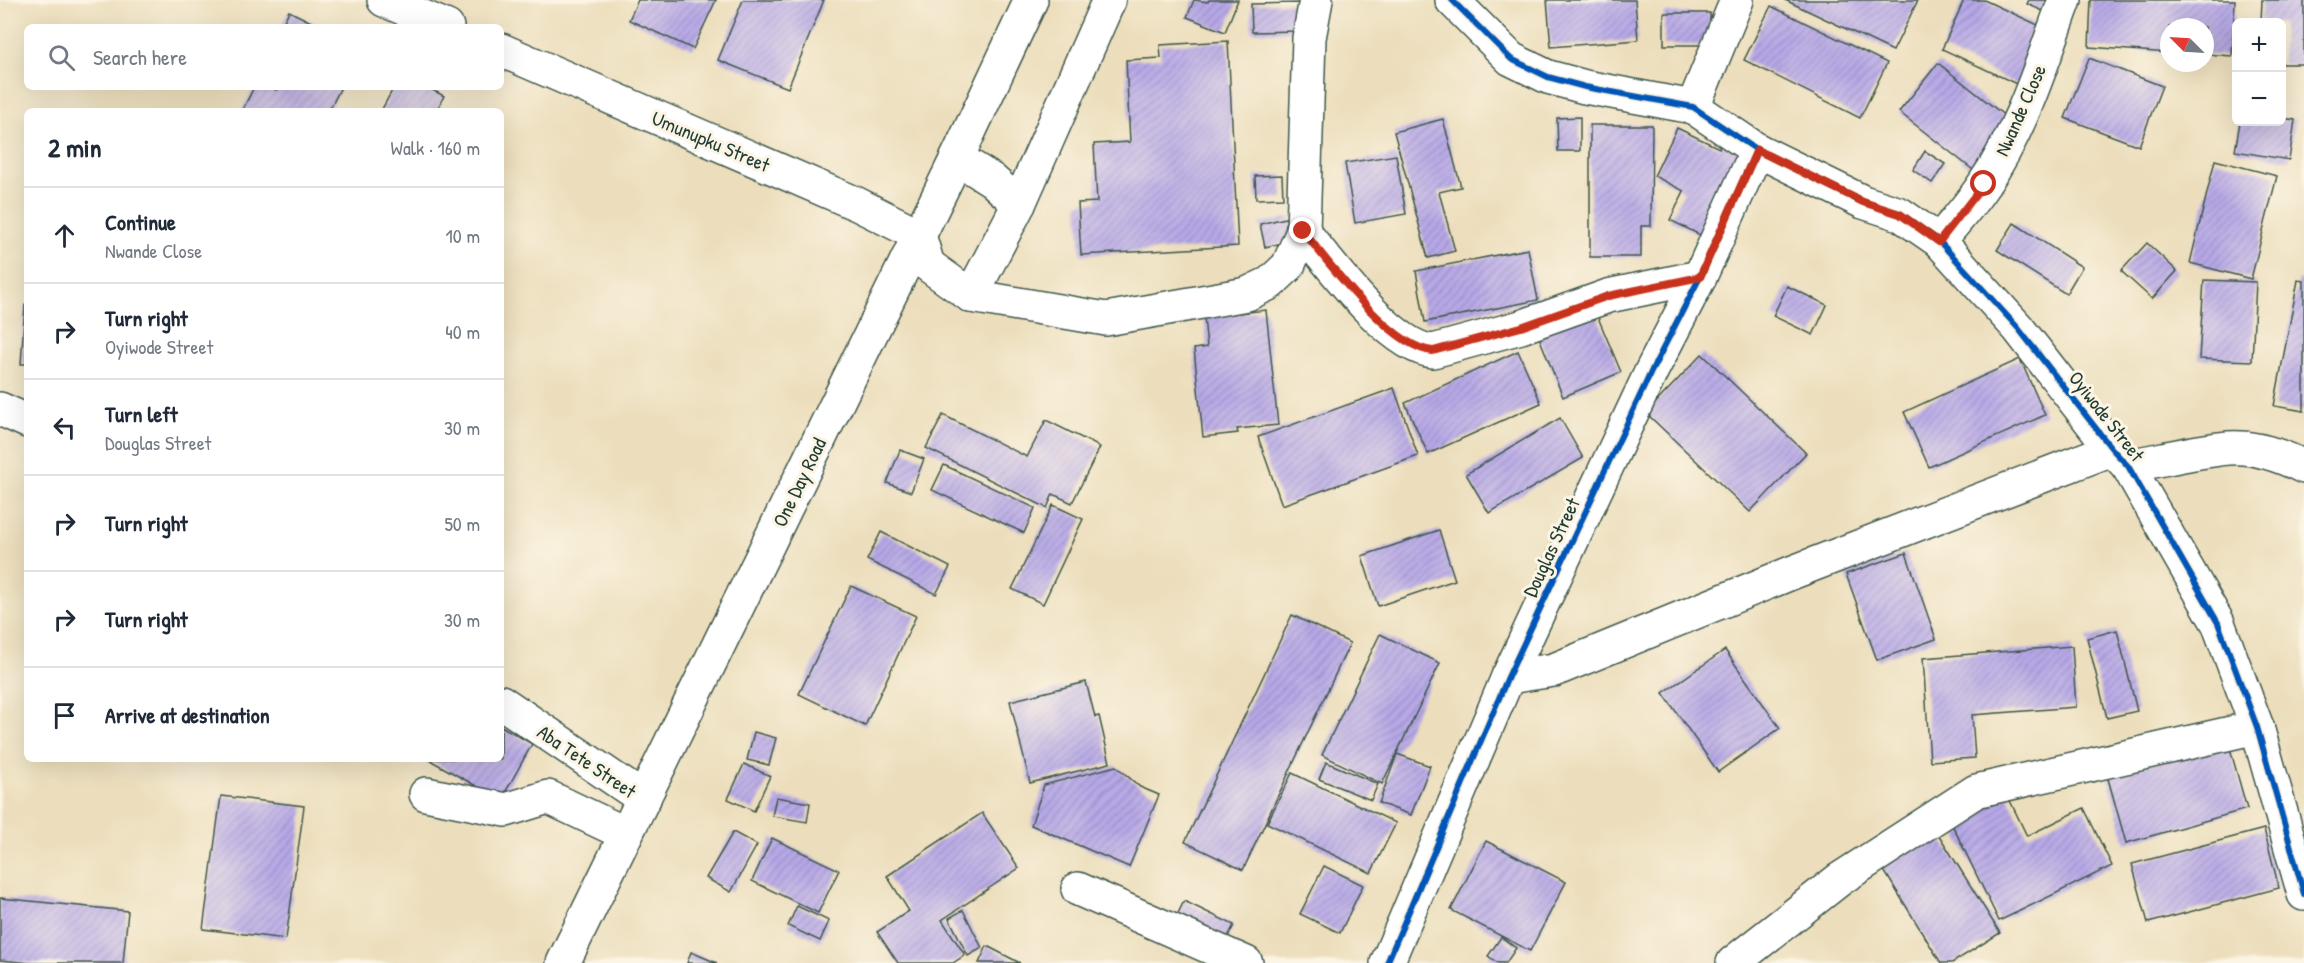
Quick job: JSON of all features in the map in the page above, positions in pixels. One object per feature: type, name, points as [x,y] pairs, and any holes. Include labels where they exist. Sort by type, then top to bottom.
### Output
[{"type":"street","points":[[384,0],[440,24]]},
{"type":"street","name":"One Day Road","points":[[563,963],[920,235],[1031,0]]},
{"type":"street","points":[[971,296],[1019,204],[1110,0]]},
{"type":"street","points":[[920,235],[928,265],[971,296],[1106,319],[1247,294],[1270,283],[1288,266],[1303,231],[1309,38],[1316,0]]},
{"type":"street","points":[[1452,0],[1511,59],[1548,77],[1693,108],[1737,0]]},
{"type":"street","name":"Nwande Close","points":[[1939,242],[1984,184],[2007,144],[2027,102],[2065,0]]},
{"type":"street","name":"Umunupku Street","points":[[504,51],[857,204],[920,235]]},
{"type":"street","name":"Oyiwode Street","points":[[1693,108],[1757,150],[1863,202],[1900,214],[1939,242],[2018,328],[2120,458],[2218,623],[2258,727],[2299,858],[2304,894]]},
{"type":"street","name":"Douglas Street","points":[[1387,963],[1508,677],[1652,370],[1700,277],[1757,150]]},
{"type":"street","points":[[957,158],[992,180],[1019,204]]},
{"type":"street","points":[[1303,231],[1373,314],[1420,350],[1433,351],[1521,327],[1608,296],[1700,277]]},
{"type":"street","points":[[0,409],[24,420]]},
{"type":"street","points":[[1508,677],[1554,670],[1781,578],[2120,458],[2230,448],[2255,450],[2304,467]]},
{"type":"street","name":"Aba Tete Street","points":[[504,704],[644,799]]},
{"type":"street","points":[[1733,963],[1840,879],[1976,791],[2258,727]]},
{"type":"street","points":[[426,794],[506,810],[548,798],[626,834]]},
{"type":"street","points":[[1078,889],[1246,963]]},
{"type":"building","points":[[638,0],[716,0],[693,49],[629,20]]},
{"type":"building","points":[[743,0],[824,0],[788,88],[718,60]]},
{"type":"building","points":[[1194,0],[1208,2],[1209,0],[1238,0],[1225,32],[1187,17]]},
{"type":"building","points":[[1547,0],[1635,0],[1638,40],[1551,47]]},
{"type":"building","points":[[1785,0],[1918,0],[1893,51]]},
{"type":"building","points":[[1964,0],[1984,0],[2051,31],[2025,88],[1942,49]]},
{"type":"building","points":[[2029,0],[2059,0],[2052,15],[2027,4]]},
{"type":"building","points":[[2091,0],[2235,0],[2234,18],[2232,18],[2232,56],[2214,55],[2214,18],[2160,18],[2160,52],[2089,47]]},
{"type":"building","points":[[2262,0],[2304,0],[2304,64],[2286,64],[2286,18],[2261,18]]},
{"type":"building","points":[[1299,3],[1299,31],[1252,32],[1251,4]]},
{"type":"building","points":[[1771,6],[1887,63],[1860,118],[1744,60]]},
{"type":"building","points":[[289,11],[315,24],[282,24]]},
{"type":"building","points":[[1664,13],[1710,13],[1710,45],[1664,45]]},
{"type":"building","points":[[1228,41],[1238,246],[1081,255],[1078,203],[1097,202],[1094,144],[1130,142],[1126,60],[1161,58],[1160,45]]},
{"type":"building","points":[[2089,58],[2162,86],[2139,146],[2065,118]]},
{"type":"building","points":[[1938,63],[2015,124],[1977,173],[1899,112]]},
{"type":"building","points":[[252,90],[340,90],[330,108],[244,108]]},
{"type":"building","points":[[392,90],[433,90],[444,96],[438,108],[383,108]]},
{"type":"building","points":[[1580,117],[1580,151],[1558,151],[1557,118]]},
{"type":"building","points":[[1443,119],[1461,187],[1439,192],[1455,251],[1428,258],[1394,132]]},
{"type":"building","points":[[2286,119],[2295,120],[2289,160],[2235,151],[2239,126],[2286,126]]},
{"type":"building","points":[[1590,125],[1652,125],[1651,226],[1641,226],[1641,257],[1590,257]]},
{"type":"building","points":[[1677,128],[1719,148],[1721,143],[1750,157],[1710,240],[1670,220],[1684,191],[1654,176]]},
{"type":"building","points":[[1925,151],[1945,164],[1932,183],[1913,170]]},
{"type":"building","points":[[1396,155],[1406,214],[1355,223],[1345,163]]},
{"type":"building","points":[[2215,160],[2277,176],[2251,279],[2190,263]]},
{"type":"building","points":[[1282,175],[1283,198],[1256,199],[1255,176]]},
{"type":"building","points":[[1290,217],[1295,240],[1265,247],[1260,224]]},
{"type":"building","points":[[2014,223],[2082,267],[2066,294],[1997,250]]},
{"type":"building","points":[[2147,243],[2177,271],[2152,299],[2121,271]]},
{"type":"building","points":[[1528,249],[1538,300],[1425,322],[1416,271]]},
{"type":"building","points":[[2204,280],[2256,282],[2252,361],[2199,359]]},
{"type":"building","points":[[2298,280],[2304,281],[2304,411],[2274,406]]},
{"type":"building","points":[[1787,286],[1827,305],[1813,335],[1773,316]]},
{"type":"building","points":[[1594,308],[1621,372],[1563,397],[1537,332]]},
{"type":"building","points":[[1266,310],[1278,425],[1237,429],[1238,433],[1203,437],[1194,349],[1207,347],[1204,317]]},
{"type":"building","points":[[24,320],[24,364],[21,364]]},
{"type":"building","points":[[1518,351],[1541,403],[1428,454],[1405,403]]},
{"type":"building","points":[[1702,354],[1806,453],[1750,512],[1646,413]]},
{"type":"building","points":[[2020,359],[2045,415],[1929,467],[1904,412]]},
{"type":"building","points":[[1394,388],[1418,456],[1282,505],[1258,437]]},
{"type":"building","points":[[943,415],[1027,457],[1046,420],[1100,447],[1072,503],[1053,494],[1047,508],[926,448]]},
{"type":"building","points":[[1560,418],[1583,458],[1489,513],[1466,474]]},
{"type":"building","points":[[900,450],[924,459],[911,492],[887,483]]},
{"type":"building","points":[[944,465],[1035,508],[1024,533],[932,490]]},
{"type":"building","points":[[1053,505],[1083,519],[1043,604],[1012,589]]},
{"type":"building","points":[[1439,530],[1455,580],[1378,606],[1362,556]]},
{"type":"building","points":[[881,532],[950,567],[936,594],[867,560]]},
{"type":"building","points":[[1906,553],[1936,639],[1877,660],[1846,574]]},
{"type":"building","points":[[851,586],[916,616],[865,726],[799,694]]},
{"type":"building","points":[[1292,615],[1350,643],[1243,870],[1185,842]]},
{"type":"building","points":[[2117,630],[2137,711],[2107,718],[2087,638]]},
{"type":"building","points":[[1380,634],[1440,663],[1382,784],[1322,755]]},
{"type":"building","points":[[2072,646],[2076,707],[1972,715],[1975,758],[1930,761],[1923,658]]},
{"type":"building","points":[[1725,650],[1780,728],[1718,772],[1663,693]]},
{"type":"building","points":[[1086,682],[1095,717],[1099,716],[1110,763],[1030,783],[1010,701]]},
{"type":"building","points":[[504,728],[532,744],[501,800],[433,762],[504,762]]},
{"type":"building","points":[[754,732],[776,738],[769,765],[747,760]]},
{"type":"building","points":[[2228,741],[2247,809],[2126,843],[2107,775]]},
{"type":"building","points":[[1397,754],[1430,766],[1411,815],[1379,803]]},
{"type":"building","points":[[1326,762],[1378,784],[1371,800],[1319,779]]},
{"type":"building","points":[[744,764],[770,776],[754,811],[728,799]]},
{"type":"building","points":[[1116,766],[1140,787],[1159,795],[1129,867],[1031,825],[1044,785]]},
{"type":"building","points":[[1292,773],[1396,823],[1371,873],[1267,823]]},
{"type":"building","points":[[2001,782],[2027,836],[2084,808],[2112,866],[1999,921],[1945,810]]},
{"type":"building","points":[[221,796],[304,806],[286,939],[203,929]]},
{"type":"building","points":[[776,797],[810,803],[807,822],[772,816]]},
{"type":"building","points":[[982,813],[1019,868],[942,920],[965,955],[953,963],[898,963],[877,932],[909,911],[887,876]]},
{"type":"building","points":[[1927,816],[2000,933],[1952,963],[1941,963],[1872,851]]},
{"type":"building","points":[[2264,829],[2279,888],[2148,923],[2132,864]]},
{"type":"building","points":[[733,832],[757,845],[731,892],[706,878]]},
{"type":"building","points":[[772,838],[839,870],[818,913],[752,881]]},
{"type":"building","points":[[1486,841],[1566,882],[1530,951],[1451,910]]},
{"type":"building","points":[[1324,866],[1363,885],[1340,933],[1300,914]]},
{"type":"building","points":[[0,898],[128,911],[123,963],[31,963],[0,960]]},
{"type":"building","points":[[1184,901],[1234,925],[1221,951],[1172,926]]},
{"type":"building","points":[[797,906],[829,921],[820,941],[788,926]]},
{"type":"building","points":[[963,910],[982,948],[968,956],[949,918]]},
{"type":"building","points":[[1501,937],[1516,948],[1506,963],[1498,963],[1488,956]]},
{"type":"building","points":[[987,946],[1020,963],[979,963]]},
{"type":"building","points":[[691,952],[717,963],[687,963]]},
{"type":"cycle path","points":[[1452,0],[1511,59],[1548,77],[1585,87],[1693,107],[1757,150],[1863,202],[1900,214],[1939,241],[2018,328],[2112,449],[2128,466],[2218,623],[2257,727],[2304,894]]},
{"type":"cycle path","points":[[1387,963],[1508,677],[1652,370],[1700,277],[1757,150]]},
{"type":"route","points":[[1303,231],[1373,314],[1420,350],[1433,351],[1521,327],[1608,296],[1700,277],[1757,150],[1863,202],[1900,214],[1939,242],[1984,184]]}]
